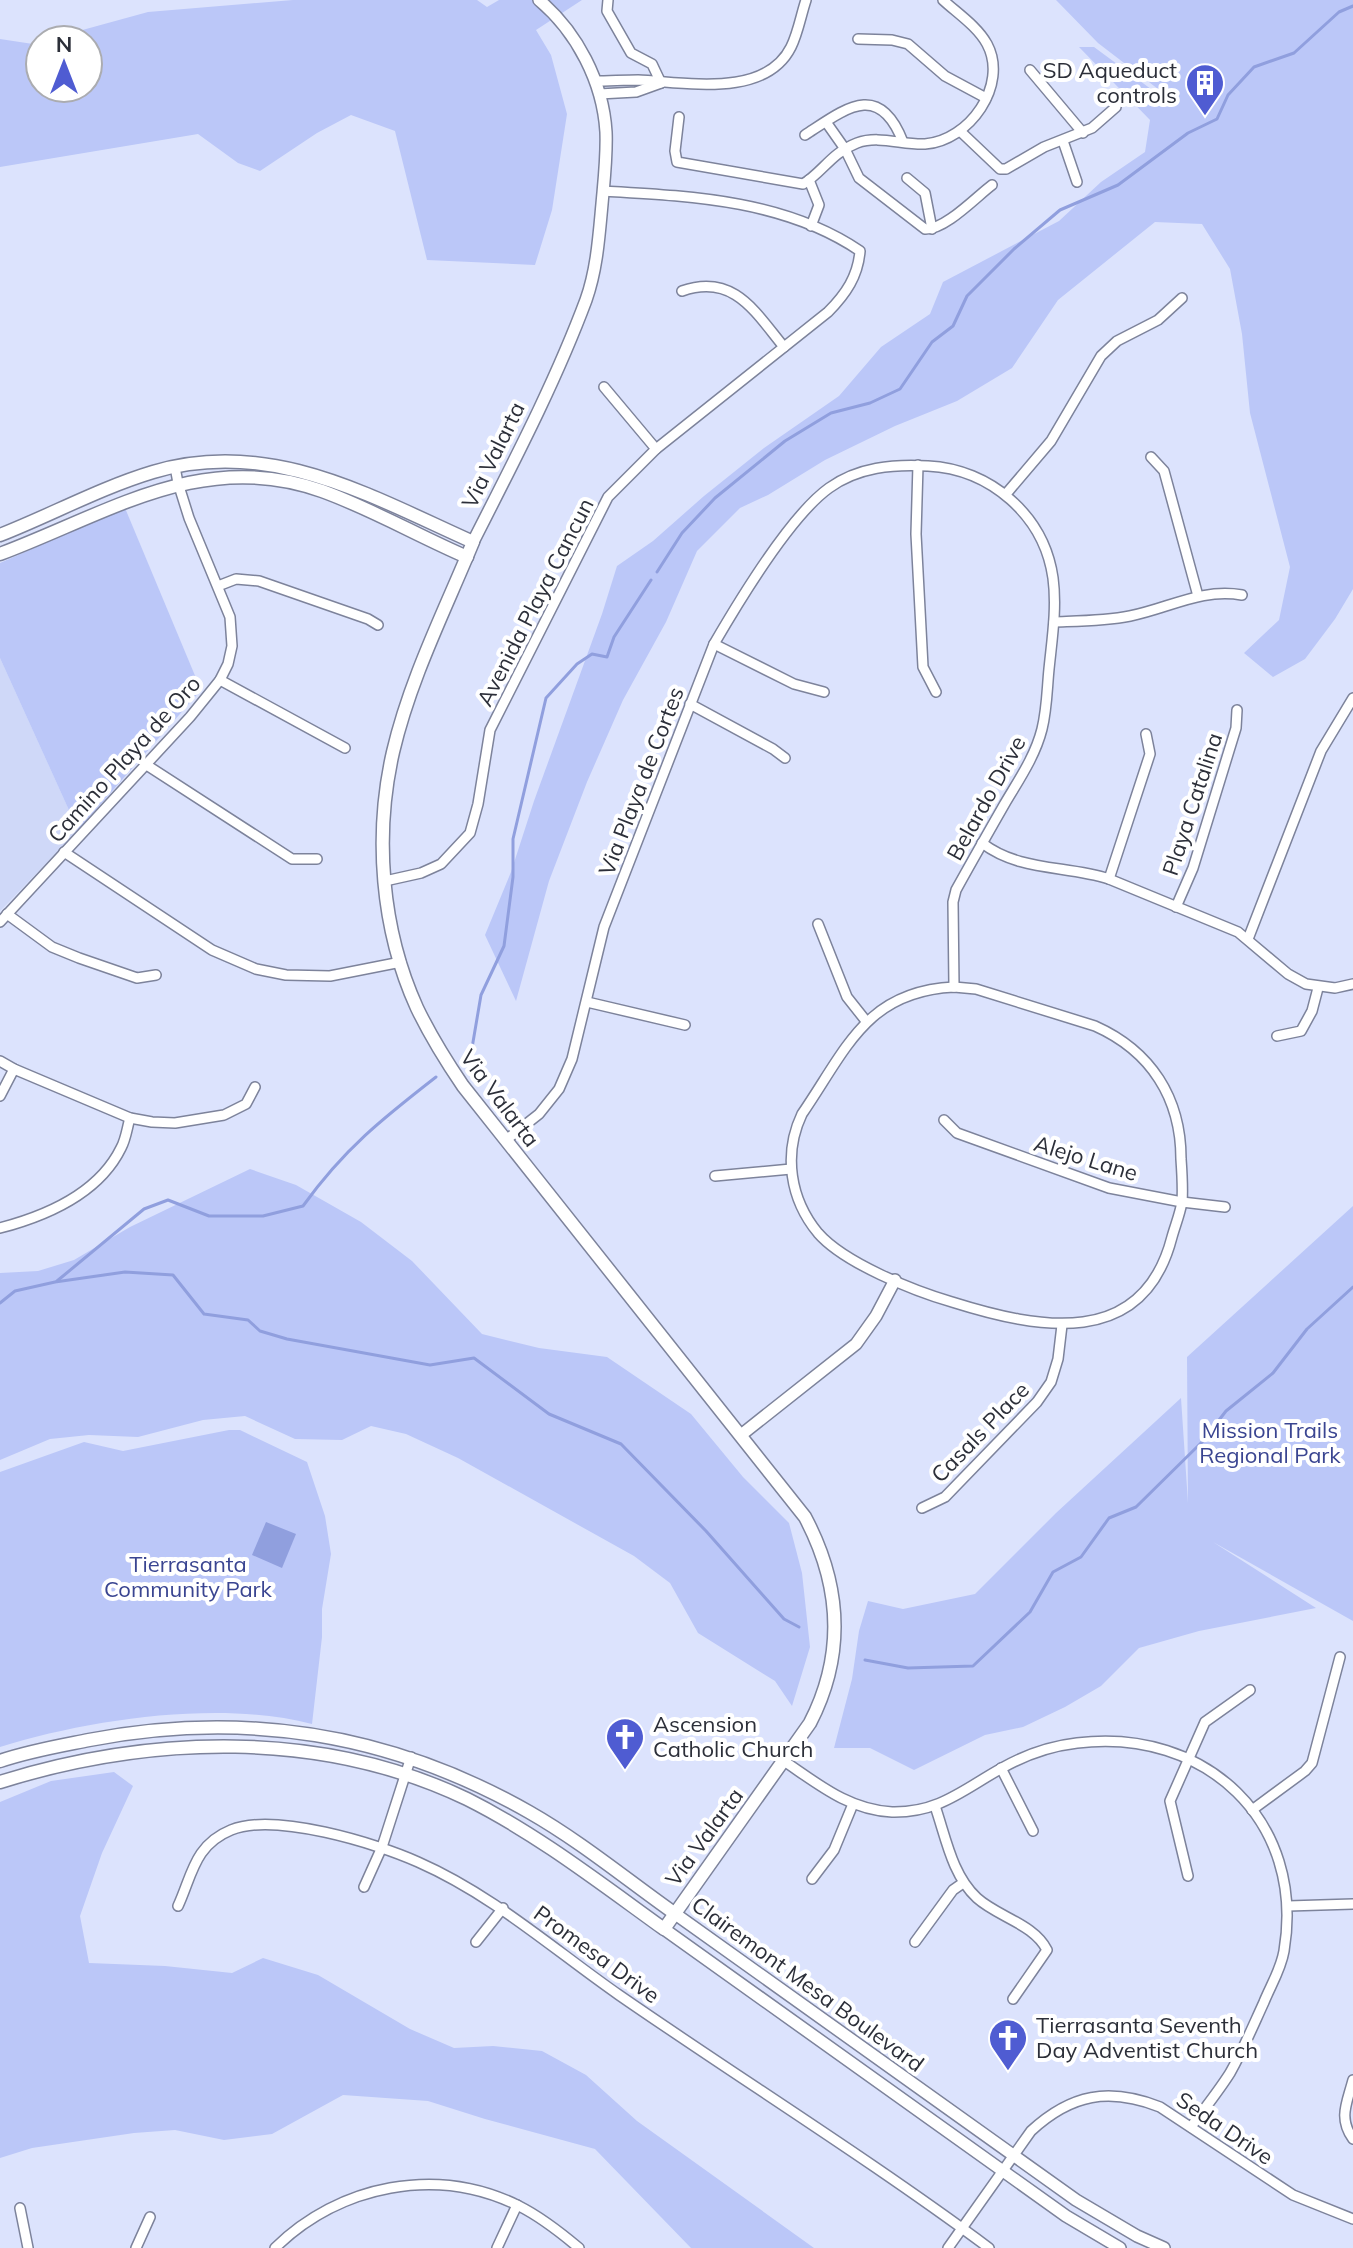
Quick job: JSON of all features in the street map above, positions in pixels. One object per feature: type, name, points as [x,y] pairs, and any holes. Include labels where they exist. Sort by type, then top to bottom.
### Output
[{"type":"main road","points":[[0,535],[126,482],[175,467],[255,463],[333,479],[473,542]]},
{"type":"main road","points":[[0,554],[91,515],[178,483],[241,477],[304,486],[336,497],[467,557]]},
{"type":"main road","name":"Via Valarta","points":[[473,542],[406,707],[393,752],[383,809],[385,881],[401,962],[416,1006],[440,1051],[506,1140],[805,1517],[828,1566],[833,1601],[832,1660],[821,1702],[784,1761],[664,1929]]},
{"type":"main road","name":"Clairemont Mesa Boulevard","points":[[0,1761],[128,1732],[207,1726],[326,1735],[411,1757],[530,1812],[674,1913]]},
{"type":"main road","points":[[207,1745],[223,1740],[234,1732],[235,1727]]},
{"type":"main road","name":"Clairemont Mesa Boulevard","points":[[0,1782],[131,1752],[207,1745],[322,1754],[405,1775],[466,1799],[528,1834],[664,1929]]},
{"type":"street","name":"Via Valarta","points":[[473,542],[534,421],[586,298],[595,264],[606,131],[599,94],[590,67],[572,38],[555,13],[539,0]]},
{"type":"street","points":[[608,0],[607,11],[631,53],[650,62],[661,83]]},
{"type":"street","points":[[595,81],[630,80],[709,86],[766,72],[791,47],[806,0]]},
{"type":"street","points":[[679,117],[675,151],[677,162],[803,184],[828,160],[863,141],[925,144],[942,140],[960,131],[986,98],[992,83],[991,54],[980,33],[943,0]]},
{"type":"street","points":[[858,39],[908,44],[945,76],[986,98]]},
{"type":"street","points":[[1030,70],[1083,133]]},
{"type":"street","points":[[599,94],[636,92],[661,83]]},
{"type":"street","points":[[805,135],[856,106],[879,108],[895,121],[903,142]]},
{"type":"street","points":[[960,131],[1003,169],[1011,168],[1044,147],[1083,133],[1101,122],[1116,107]]},
{"type":"street","points":[[826,122],[845,149],[859,178],[922,227],[932,229],[949,219],[992,185]]},
{"type":"street","points":[[1063,141],[1077,182]]},
{"type":"street","points":[[907,178],[925,193],[932,229]]},
{"type":"street","points":[[603,191],[711,200],[770,210],[811,226],[819,205],[809,180]]},
{"type":"street","name":"Avenida Playa Cancun","points":[[385,881],[421,873],[441,864],[470,833],[490,730],[608,497],[656,449],[841,299],[859,268],[860,251],[842,238],[811,226]]},
{"type":"street","points":[[682,291],[698,285],[710,285],[731,291],[748,303],[784,347]]},
{"type":"street","points":[[1006,494],[1051,441],[1101,356],[1117,341],[1158,320],[1182,298]]},
{"type":"street","points":[[604,387],[656,449]]},
{"type":"street","points":[[1151,457],[1164,471],[1198,596]]},
{"type":"street","points":[[918,465],[916,534],[923,667],[936,692]]},
{"type":"street","name":"Belardo Drive","points":[[869,469],[940,466],[972,475],[1006,494],[1017,504],[1046,548],[1053,578],[1054,622],[1041,731],[1031,760],[956,890],[953,902],[954,987]]},
{"type":"street","name":"Camino Playa de Oro","points":[[4,918],[110,806],[220,680],[228,664],[232,635],[230,617],[197,540],[175,467]]},
{"type":"street","name":"Via Playa de Cortes","points":[[506,1140],[539,1114],[559,1089],[572,1059],[604,927],[714,644],[734,609],[812,501],[849,476],[869,469]]},
{"type":"street","points":[[218,586],[236,579],[259,581],[378,625]]},
{"type":"street","points":[[1054,622],[1099,621],[1133,616],[1219,591],[1242,595]]},
{"type":"street","points":[[714,644],[794,684],[824,692]]},
{"type":"street","points":[[220,680],[345,748]]},
{"type":"street","points":[[1248,939],[1321,751],[1353,698]]},
{"type":"street","points":[[690,704],[785,758]]},
{"type":"street","name":"Playa Catalina","points":[[1176,907],[1193,868],[1236,728],[1237,710]]},
{"type":"street","points":[[1109,879],[1150,754],[1146,734]]},
{"type":"street","points":[[145,764],[292,859],[317,859]]},
{"type":"street","points":[[982,843],[993,852],[1022,864],[1090,873],[1176,907],[1248,939],[1288,974],[1318,988],[1353,984]]},
{"type":"street","points":[[64,852],[212,950],[256,969],[286,975],[330,976],[401,962]]},
{"type":"street","points":[[4,918],[52,947],[79,958],[137,978],[156,975]]},
{"type":"street","points":[[818,924],[847,997],[866,1021]]},
{"type":"street","points":[[954,987],[976,989],[1095,1026],[1113,1034],[1145,1059],[1167,1090],[1179,1122],[1182,1202],[1168,1255],[1146,1290],[1130,1305],[1109,1317],[1086,1323],[1062,1325],[997,1316],[930,1296],[895,1280],[839,1252],[820,1235],[800,1203],[791,1169],[793,1138],[802,1114],[866,1021],[903,997],[923,991],[954,987]]},
{"type":"street","points":[[1277,1036],[1301,1031],[1312,1011],[1318,988]]},
{"type":"street","points":[[587,1002],[685,1025]]},
{"type":"street","points":[[0,1061],[130,1118],[175,1123],[224,1115],[246,1104],[255,1087]]},
{"type":"street","points":[[0,1096],[14,1069]]},
{"type":"street","points":[[0,1228],[54,1209],[77,1196],[113,1161],[122,1147],[130,1118]]},
{"type":"street","name":"Alejo Lane","points":[[944,1120],[957,1133],[1078,1179],[1182,1202],[1225,1207]]},
{"type":"street","points":[[715,1176],[791,1169]]},
{"type":"street","points":[[741,1435],[856,1344],[876,1316],[895,1280]]},
{"type":"street","name":"Casals Place","points":[[922,1508],[945,1497],[1037,1402],[1051,1382],[1058,1359],[1062,1325]]},
{"type":"street","points":[[1252,1810],[1312,1763],[1340,1657]]},
{"type":"street","points":[[1188,1876],[1170,1801],[1205,1722],[1250,1690]]},
{"type":"street","points":[[784,1761],[836,1797],[853,1804],[894,1812],[935,1806],[952,1800],[1001,1768],[1046,1750],[1093,1741],[1141,1745],[1188,1759],[1225,1780],[1267,1830],[1280,1857],[1288,1906],[1284,1951],[1240,2055],[1191,2127]]},
{"type":"street","points":[[364,1887],[382,1847],[411,1757]]},
{"type":"street","points":[[1001,1768],[1033,1831]]},
{"type":"street","points":[[812,1879],[834,1850],[853,1804]]},
{"type":"street","points":[[935,1806],[963,1883],[979,1900],[1041,1939],[1047,1950],[1013,1999]]},
{"type":"street","name":"Promesa Drive","points":[[178,1906],[189,1873],[201,1853],[220,1835],[254,1823],[304,1828],[382,1847],[419,1862],[503,1908],[616,1993],[989,2248]]},
{"type":"street","points":[[915,1942],[953,1890],[963,1883]]},
{"type":"street","points":[[1288,1906],[1353,1904]]},
{"type":"street","points":[[476,1942],[503,1908]]},
{"type":"street","name":"Clairemont Mesa Boulevard","points":[[674,1913],[1076,2200],[1164,2248]]},
{"type":"street","name":"Clairemont Mesa Boulevard","points":[[664,1929],[1066,2216],[1120,2248]]},
{"type":"street","points":[[1353,2080],[1344,2111],[1345,2128],[1353,2139]]},
{"type":"street","name":"Seda Drive","points":[[948,2248],[1031,2131],[1047,2116],[1079,2099],[1116,2094],[1160,2107],[1293,2195],[1353,2219]]},
{"type":"street","points":[[275,2248],[307,2220],[346,2199],[407,2184],[473,2189],[517,2205],[552,2225],[579,2248]]},
{"type":"street","points":[[497,2248],[517,2205]]},
{"type":"street","points":[[20,2208],[28,2248]]},
{"type":"street","points":[[136,2248],[150,2217]]},
{"type":"shaded area","points":[[0,658],[78,830],[0,911]]},
{"type":"shaded area","points":[[266,1522],[296,1534],[282,1568],[252,1555]]},
{"type":"green space","points":[[293,0],[477,0],[487,7],[499,0],[582,0],[536,30],[551,55],[567,114],[552,210],[535,265],[427,260],[395,131],[351,115],[317,133],[260,171],[238,163],[198,134],[0,167],[0,39],[24,43],[24,104],[104,104],[104,24],[148,12]]},
{"type":"green space","points":[[1056,0],[1353,0],[1353,589],[1305,659],[1273,677],[1244,653],[1279,620],[1290,567],[1250,413],[1242,334],[1230,269],[1202,224],[1155,222],[1058,300],[1012,368],[957,401],[895,426],[825,460],[768,495],[740,508],[697,551],[666,622],[623,700],[587,782],[549,881],[516,1001],[485,935],[511,872],[617,566],[653,541],[764,448],[839,396],[881,347],[930,314],[943,282],[1059,221],[1101,182],[1145,152],[1150,120],[1079,47],[1094,47],[1155,92],[1158,89],[1098,43]]},
{"type":"green space","points":[[125,508],[201,690],[78,830],[0,658],[0,563]]},
{"type":"green space","points":[[250,1169],[296,1185],[361,1222],[412,1261],[482,1334],[539,1348],[607,1357],[691,1414],[743,1477],[789,1523],[802,1573],[810,1647],[792,1706],[775,1681],[698,1633],[670,1583],[634,1556],[458,1458],[406,1434],[371,1426],[342,1440],[295,1439],[245,1416],[203,1420],[138,1437],[89,1435],[50,1439],[0,1460],[0,1273],[38,1271],[74,1260],[130,1227]]},
{"type":"green space","name":"Mission Trails Regional Park","points":[[1353,1206],[1353,1621],[1213,1542],[1316,1608],[1199,1631],[1139,1648],[1101,1686],[1065,1707],[1023,1727],[985,1735],[914,1770],[870,1748],[834,1748],[868,1601],[903,1609],[975,1594],[1056,1513],[1181,1398],[1188,1503],[1187,1357]]},
{"type":"green space","name":"Tierrasanta Community Park","points":[[240,1430],[307,1462],[325,1516],[331,1554],[322,1609],[322,1637],[312,1724],[238,1714],[156,1716],[74,1728],[0,1747],[0,1472],[84,1442],[123,1451]]},
{"type":"green space","points":[[114,1772],[133,1786],[102,1853],[80,1916],[89,1963],[232,1973],[263,1958],[318,1975],[410,2029],[454,2048],[493,2046],[542,2051],[586,2075],[637,2121],[814,2248],[691,2248],[595,2149],[428,2101],[343,2095],[272,2134],[224,2140],[175,2130],[134,2133],[32,2148],[0,2158],[0,1802],[51,1781]]},
{"type":"waterway","points":[[657,572],[682,533],[715,498],[785,441],[831,413],[870,403],[900,389],[932,342],[953,326],[967,296],[1014,249],[1060,210],[1118,185],[1188,133],[1217,119],[1228,95],[1254,67],[1294,53],[1339,12],[1353,6]]},
{"type":"waterway","points":[[472,1048],[481,995],[504,946],[513,877],[513,839],[546,698],[577,664],[592,654],[607,657],[614,637],[651,580]]},
{"type":"waterway","points":[[57,1281],[144,1209],[168,1200],[209,1216],[263,1216],[303,1206],[333,1168],[365,1136],[436,1077]]},
{"type":"waterway","points":[[0,1303],[15,1291],[55,1282],[125,1272],[173,1275],[204,1314],[248,1320],[260,1331],[287,1339],[430,1365],[474,1358],[549,1414],[621,1444],[706,1531],[784,1619],[799,1627]]},
{"type":"waterway","points":[[865,1660],[908,1668],[973,1666],[1030,1612],[1053,1572],[1081,1557],[1109,1518],[1136,1507],[1202,1442],[1226,1411],[1273,1373],[1307,1329],[1353,1287]]},
{"type":"place","name":"SD Aqueduct controls","points":[[1205,117]]},
{"type":"place","name":"Ascension Catholic Church","points":[[625,1771]]},
{"type":"place","name":"Tierrasanta Seventh Day Adventist Church","points":[[1008,2072]]}]
